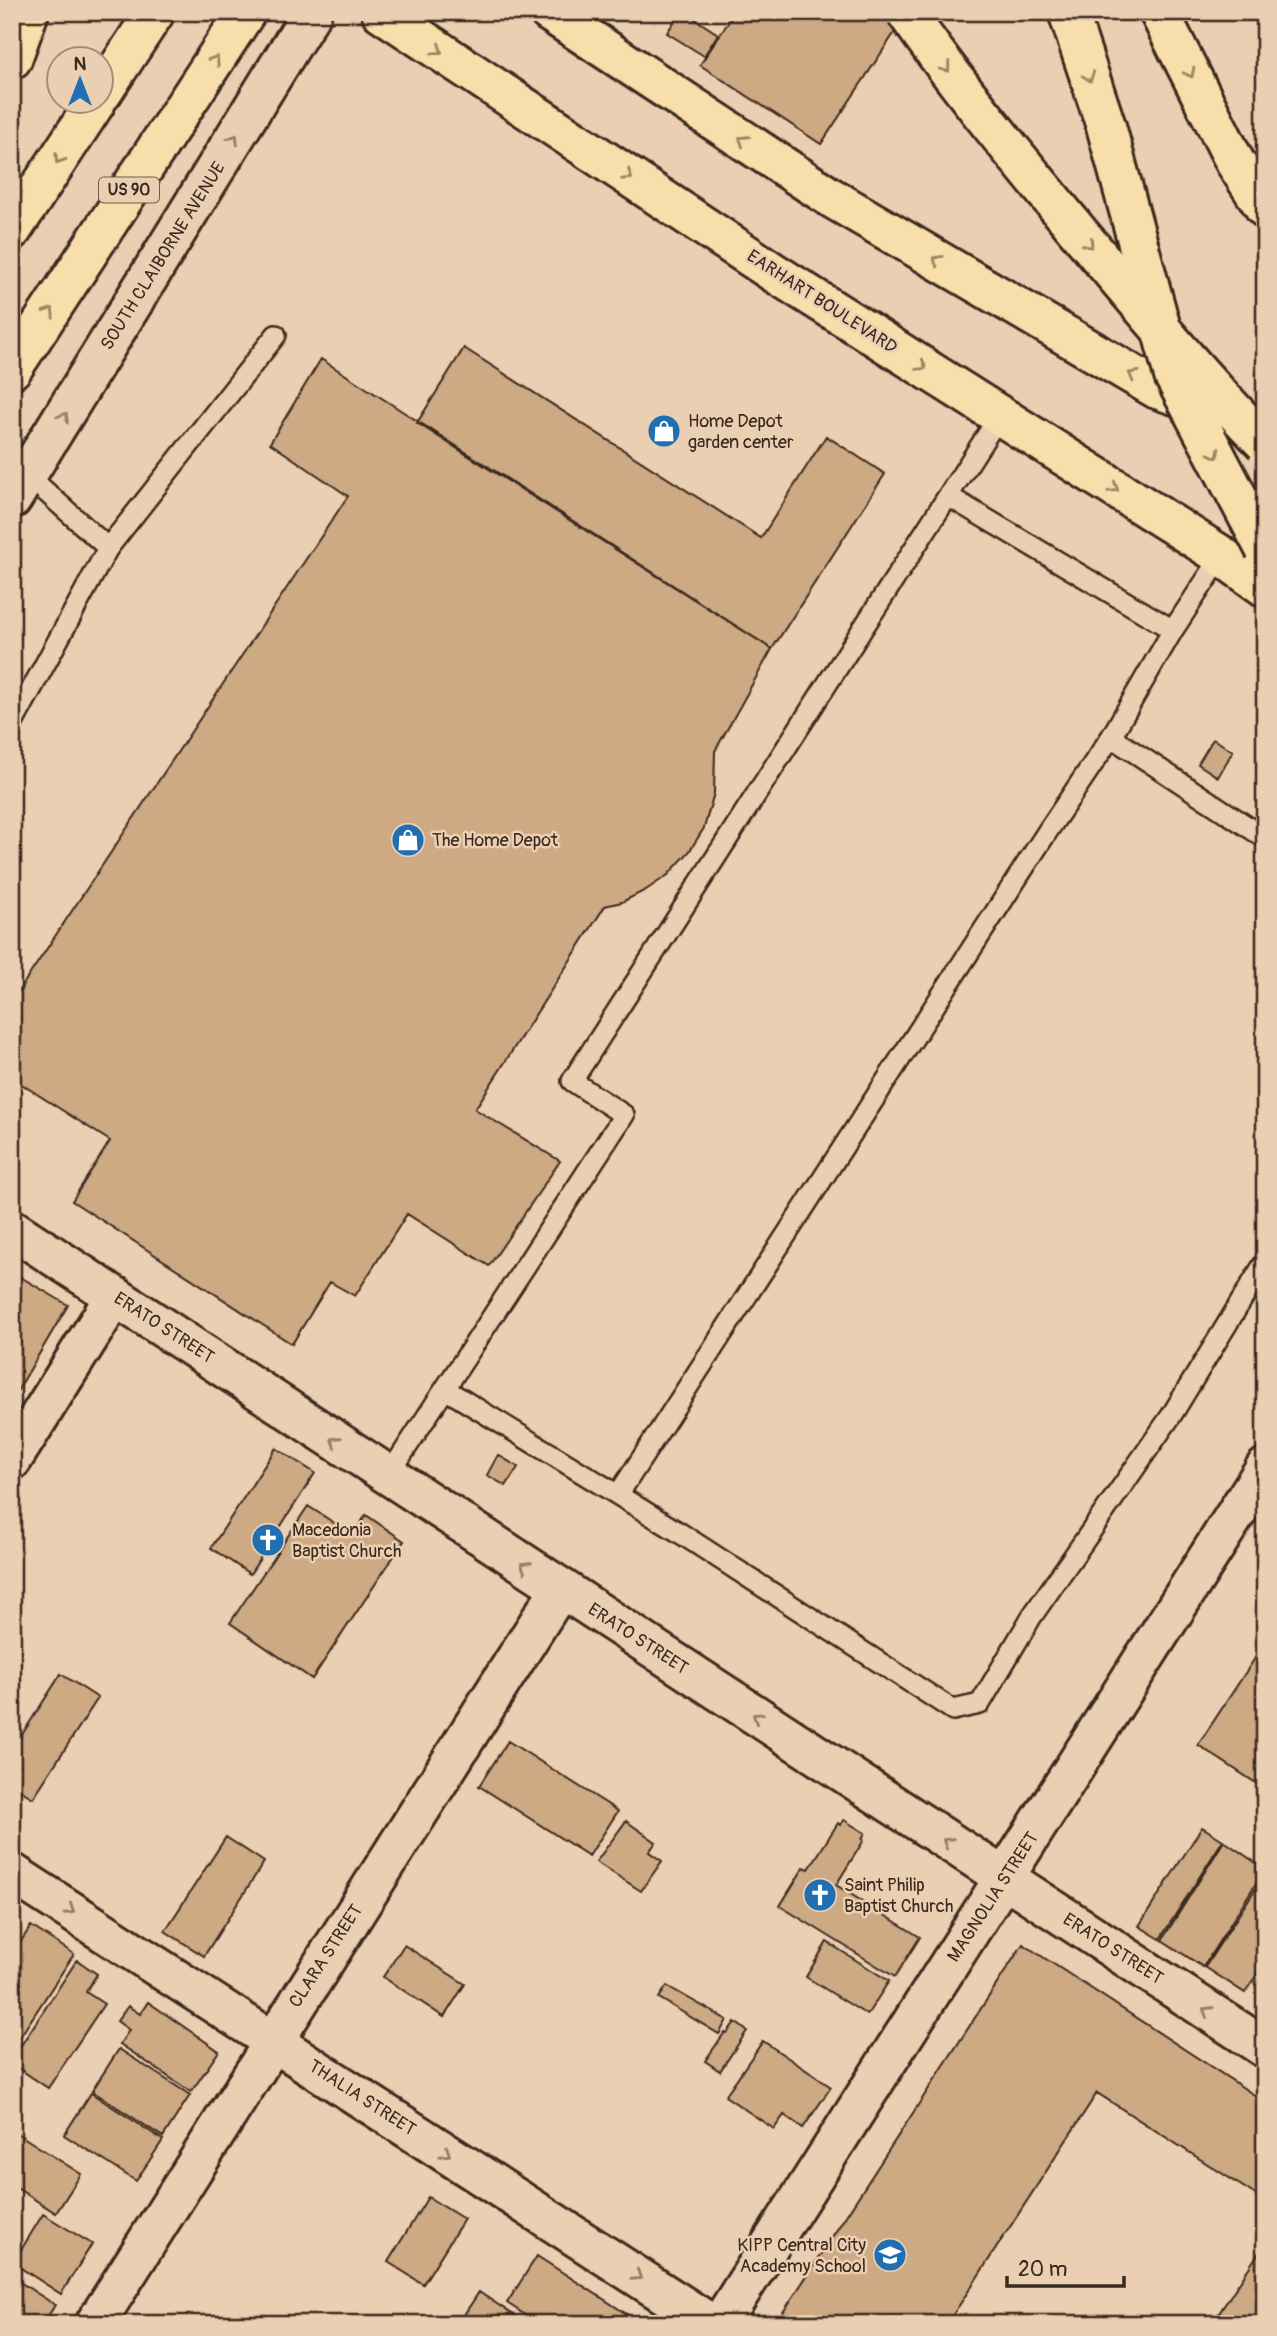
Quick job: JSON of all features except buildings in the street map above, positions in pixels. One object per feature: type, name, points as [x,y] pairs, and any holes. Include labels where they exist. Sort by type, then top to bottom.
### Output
[{"type":"main road","points":[[12,59],[29,12]]},
{"type":"main road","points":[[116,72],[155,12]]},
{"type":"main road","name":"US 90","points":[[12,369],[246,12]]},
{"type":"main road","name":"EARHART BOULEVARD","points":[[382,12],[774,272],[1265,587]]},
{"type":"main road","points":[[906,12],[945,68],[1047,194],[1175,346],[1265,443]]},
{"type":"main road","points":[[1068,12],[1106,126],[1174,376],[1265,549]]},
{"type":"main road","points":[[1158,12],[1235,162],[1265,208]]},
{"type":"main road","points":[[565,17],[830,197],[1157,389],[1265,426]]},
{"type":"main road","points":[[12,230],[87,116]]},
{"type":"street","points":[[12,37],[29,12]]},
{"type":"street","name":"SOUTH CLAIBORNE AVENUE","points":[[18,479],[312,12]]},
{"type":"street","name":"ERATO STREET","points":[[12,1229],[1265,2048]]},
{"type":"street","points":[[12,1460],[115,1296]]},
{"type":"street","name":"MAGNOLIA STREET","points":[[720,2324],[1265,1468]]},
{"type":"street","name":"CLARA STREET","points":[[95,2324],[272,2040],[560,1589]]},
{"type":"street","name":"THALIA STREET","points":[[12,1873],[711,2324]]},
{"type":"lane","points":[[12,724],[107,548],[276,335]]},
{"type":"lane","points":[[388,1476],[624,1115],[572,1081],[1000,415]]},
{"type":"lane","points":[[18,479],[107,548]]},
{"type":"lane","points":[[948,496],[1173,630]]},
{"type":"lane","points":[[618,1495],[1111,737],[1173,630],[1221,557]]},
{"type":"lane","points":[[1111,737],[1265,838]]},
{"type":"lane","points":[[445,1390],[618,1495],[953,1710],[981,1704],[1032,1616],[1171,1416],[1262,1272]]},
{"type":"place","name":"Home Depot garden center","points":[[664,431]]},
{"type":"place","name":"The Home Depot","points":[[408,840]]},
{"type":"place","name":"Macedonia Baptist Church","points":[[268,1540]]},
{"type":"place","name":"Saint Philip Baptist Church","points":[[820,1895]]},
{"type":"place","name":"KIPP Central City Academy School","points":[[890,2255]]}]
